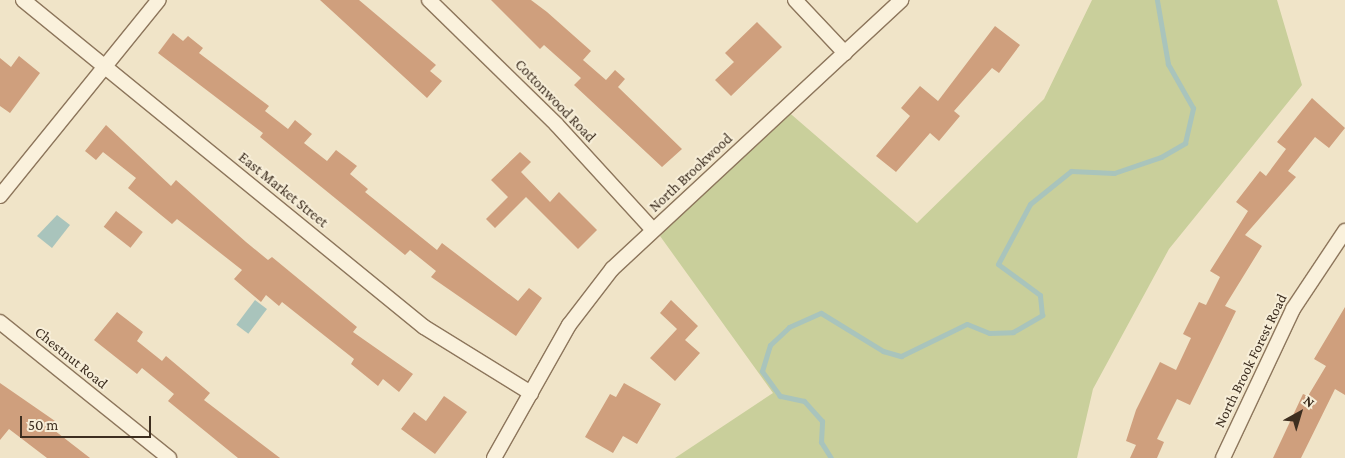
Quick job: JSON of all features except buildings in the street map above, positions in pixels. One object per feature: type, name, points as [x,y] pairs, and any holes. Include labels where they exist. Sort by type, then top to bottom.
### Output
[{"type":"street","name":"East Market Street","points":[[23,0],[424,328],[532,393]]},
{"type":"street","points":[[0,196],[159,0]]},
{"type":"street","name":"Cottonwood Road","points":[[429,0],[556,124],[653,230]]},
{"type":"street","points":[[795,0],[845,53]]},
{"type":"street","name":"North Brookwood","points":[[494,458],[587,298],[653,230],[900,0]]},
{"type":"street","name":"North Brook Forest Road","points":[[1223,458],[1293,309],[1345,231]]},
{"type":"street","name":"Chestnut Road","points":[[0,322],[169,458]]},
{"type":"green space","points":[[1092,0],[1277,0],[1302,85],[1169,249],[1093,389],[1077,458],[675,458],[773,393],[660,236],[785,109],[917,223],[1044,99]]},
{"type":"water","points":[[57,215],[70,225],[52,248],[37,236]]},
{"type":"water","points":[[255,300],[267,309],[248,334],[236,325]]},
{"type":"waterway","points":[[831,458],[821,442],[822,421],[804,401],[780,396],[762,371],[770,345],[789,327],[821,313],[883,351],[901,356],[967,324],[989,333],[1013,332],[1042,315],[1040,295],[998,264],[1030,204],[1071,171],[1114,173],[1161,157],[1185,143],[1193,108],[1168,64],[1157,0]]}]
